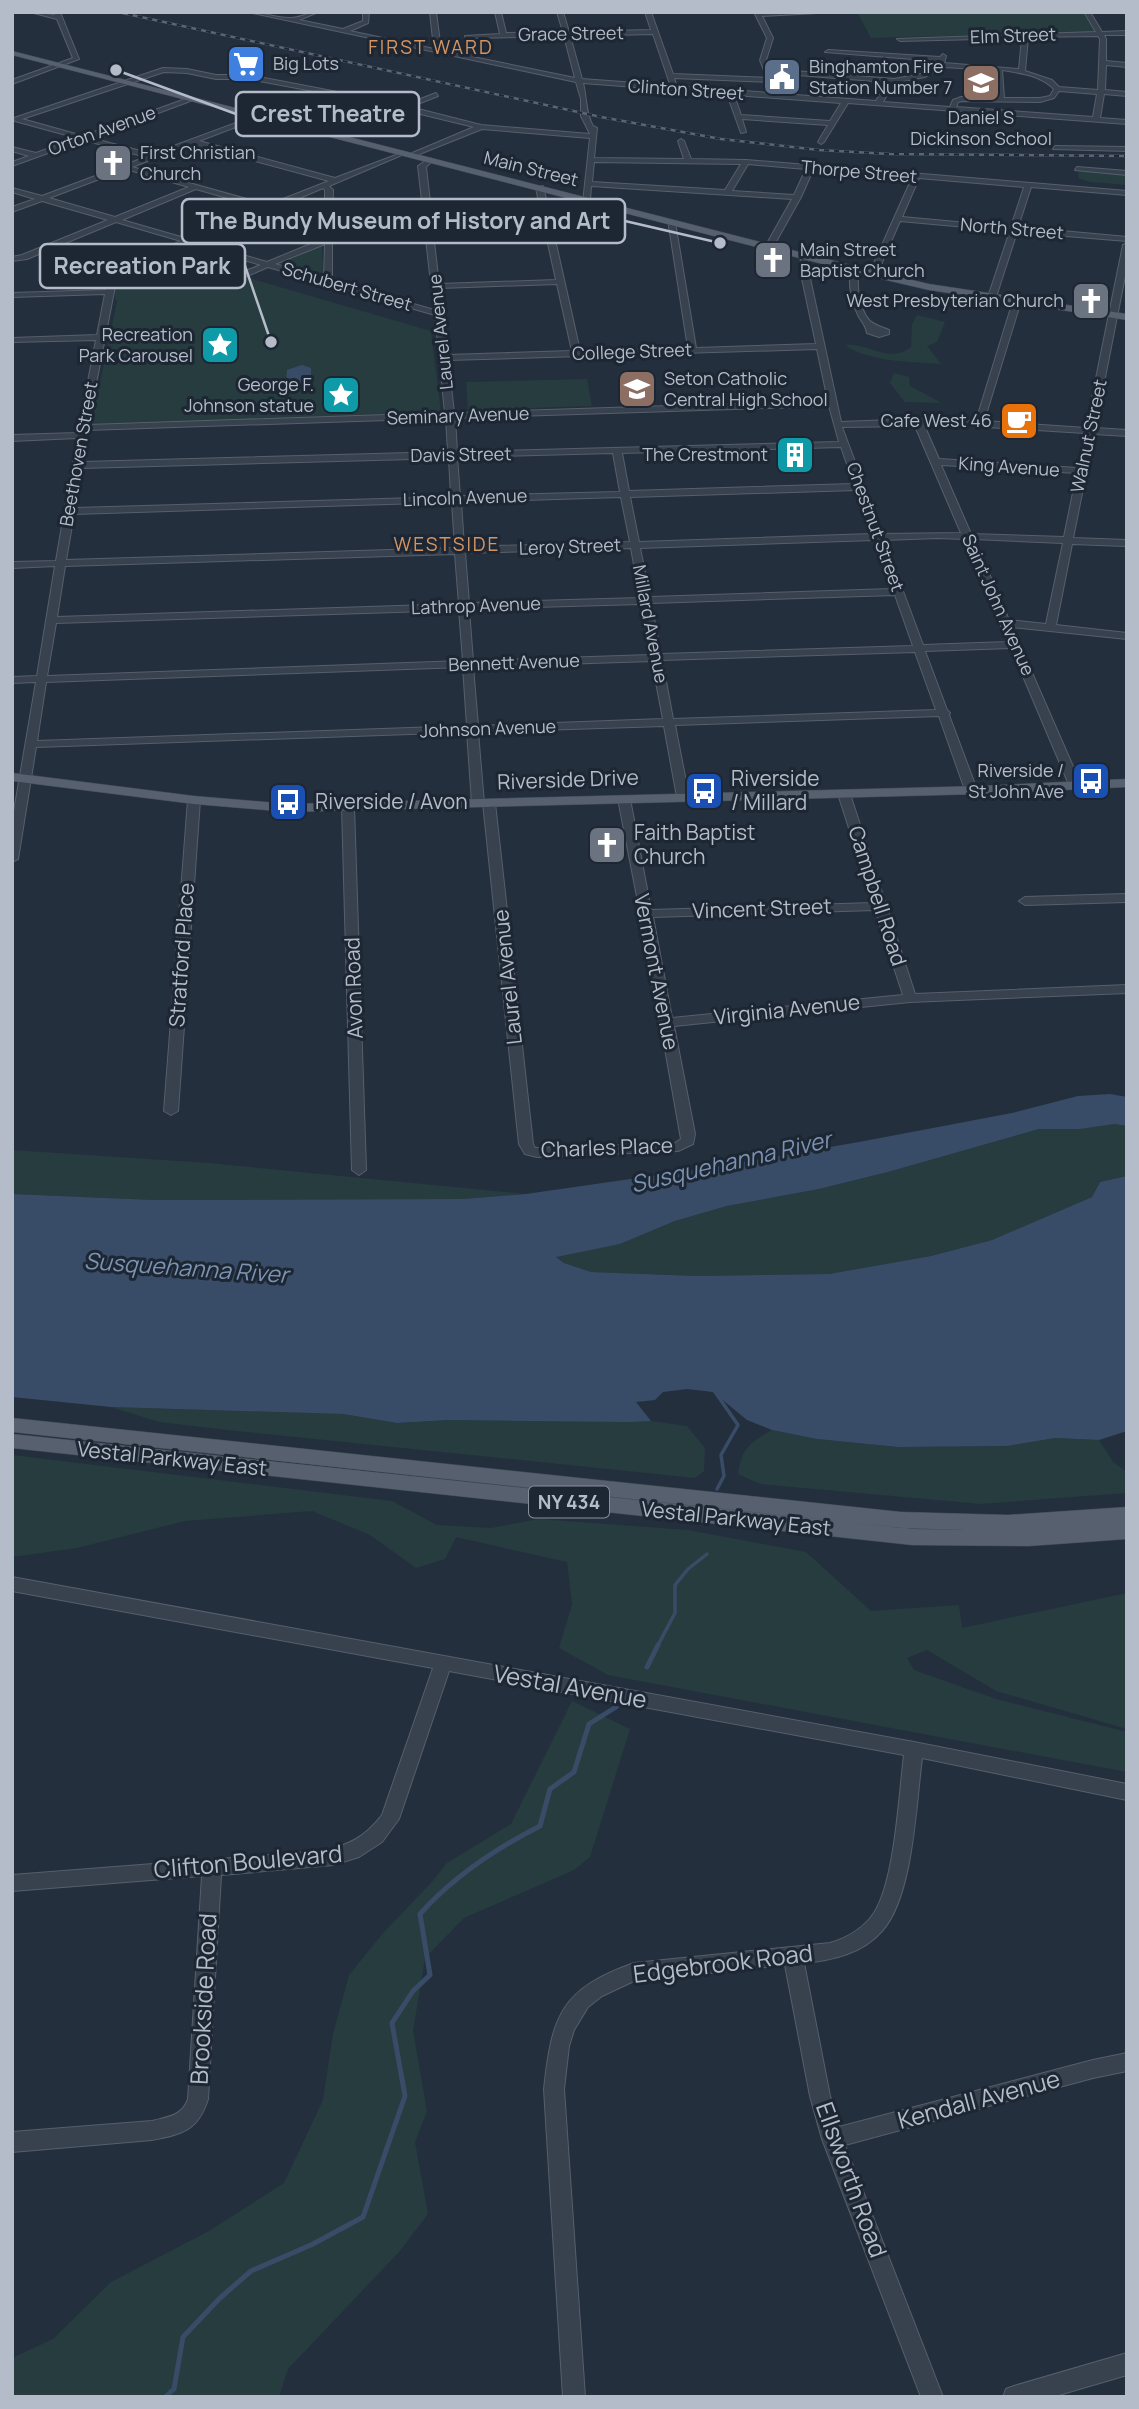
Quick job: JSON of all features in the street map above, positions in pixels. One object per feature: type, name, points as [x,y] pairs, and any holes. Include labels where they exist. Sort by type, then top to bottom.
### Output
[{"type":"main road","name":"Main Street","points":[[12,53],[855,270],[992,297],[1127,317]]},
{"type":"main road","name":"Riverside Drive","points":[[19,778],[265,807],[844,794],[1127,783]]},
{"type":"main road","name":"Vestal Parkway East","points":[[12,1425],[901,1520],[1008,1523],[1127,1515]]},
{"type":"main road","name":"Vestal Parkway East","points":[[12,1441],[912,1537],[1029,1538],[1127,1531]]},
{"type":"street","points":[[33,12],[58,15],[83,71]]},
{"type":"street","name":"Clinton Street","points":[[251,12],[579,81],[1127,122]]},
{"type":"street","points":[[292,21],[316,12]]},
{"type":"street","points":[[343,32],[366,22],[366,12]]},
{"type":"street","points":[[433,12],[438,52]]},
{"type":"street","points":[[498,12],[502,35]]},
{"type":"street","points":[[560,12],[584,99],[582,105],[587,124],[594,134],[586,200]]},
{"type":"street","points":[[648,12],[674,89]]},
{"type":"street","points":[[780,97],[766,71],[763,60],[770,38],[757,13],[833,12]]},
{"type":"street","points":[[1087,12],[1102,36],[1102,92],[1096,120]]},
{"type":"street","name":"Grace Street","points":[[470,58],[468,37],[655,32]]},
{"type":"street","name":"Elm Street","points":[[900,38],[1102,36],[1127,33]]},
{"type":"street","points":[[1022,72],[1025,35]]},
{"type":"street","points":[[1102,36],[1127,41]]},
{"type":"street","points":[[766,71],[893,81],[930,74],[942,62],[945,38]]},
{"type":"street","points":[[828,52],[1022,72],[1049,80],[1057,89],[1127,94]]},
{"type":"street","points":[[12,82],[62,66],[76,56]]},
{"type":"street","points":[[1103,63],[1127,65]]},
{"type":"street","points":[[14,119],[158,70],[187,71],[216,77],[250,77],[405,108],[481,127],[594,134]]},
{"type":"street","points":[[999,70],[998,77],[1003,89],[1000,101]]},
{"type":"street","points":[[671,76],[772,80]]},
{"type":"street","points":[[878,104],[888,84],[893,81]]},
{"type":"street","points":[[952,110],[955,101],[961,99],[1000,101],[1049,98],[1057,89]]},
{"type":"street","points":[[730,93],[743,132]]},
{"type":"street","points":[[334,135],[436,95]]},
{"type":"street","name":"Orton Avenue","points":[[12,164],[191,99]]},
{"type":"street","points":[[821,142],[845,102]]},
{"type":"street","points":[[12,210],[260,116]]},
{"type":"street","points":[[738,117],[832,123]]},
{"type":"street","points":[[14,119],[154,157]]},
{"type":"street","points":[[412,155],[481,127]]},
{"type":"street","points":[[681,141],[688,161]]},
{"type":"street","points":[[193,142],[335,180]]},
{"type":"street","points":[[1055,148],[1127,149]]},
{"type":"street","points":[[12,149],[35,155]]},
{"type":"street","name":"Beethoven Street","points":[[12,859],[19,778],[32,744],[83,431],[108,292],[116,272],[402,153]]},
{"type":"street","name":"Laurel Avenue","points":[[430,160],[422,166],[445,358],[472,730],[525,1136],[530,1151]]},
{"type":"street","name":"Thorpe Street","points":[[592,160],[812,163],[916,177],[1127,194]]},
{"type":"street","points":[[728,192],[747,162]]},
{"type":"street","points":[[769,247],[797,197],[812,163]]},
{"type":"street","points":[[125,167],[270,208],[329,231],[428,228]]},
{"type":"street","points":[[1077,169],[1127,173]]},
{"type":"street","points":[[873,274],[916,177]]},
{"type":"street","points":[[588,184],[797,197]]},
{"type":"street","points":[[324,185],[329,190],[328,282]]},
{"type":"street","points":[[992,297],[1028,186]]},
{"type":"street","points":[[12,259],[24,257],[196,187]]},
{"type":"street","points":[[540,188],[576,353]]},
{"type":"street","name":"Schubert Street","points":[[12,190],[439,314]]},
{"type":"street","name":"North Street","points":[[898,219],[1127,239]]},
{"type":"street","points":[[671,222],[692,350]]},
{"type":"street","points":[[235,278],[329,231]]},
{"type":"street","points":[[430,240],[550,237]]},
{"type":"street","name":"Walnut Street","points":[[1051,627],[1127,245]]},
{"type":"street","name":"Chestnut Street","points":[[805,257],[803,269],[837,425],[971,790]]},
{"type":"street","points":[[855,270],[853,278],[863,320],[869,325]]},
{"type":"street","points":[[436,286],[560,282]]},
{"type":"street","points":[[12,295],[108,292]]},
{"type":"street","points":[[979,424],[1017,300]]},
{"type":"street","points":[[12,340],[100,337]]},
{"type":"street","name":"College Street","points":[[445,358],[820,346]]},
{"type":"street","name":"Seminary Avenue","points":[[12,438],[83,431],[832,403]]},
{"type":"street","points":[[837,425],[918,422],[1127,433]]},
{"type":"street","name":"Saint John Avenue","points":[[918,422],[1076,787]]},
{"type":"street","name":"Davis Street","points":[[77,466],[845,444]]},
{"type":"street","name":"Millard Avenue","points":[[617,451],[683,797]]},
{"type":"street","name":"King Avenue","points":[[936,462],[1082,471]]},
{"type":"street","name":"Lincoln Avenue","points":[[69,511],[860,487]]},
{"type":"street","name":"Leroy Street","points":[[12,565],[967,534],[1127,543]]},
{"type":"street","name":"Lathrop Avenue","points":[[51,620],[900,592]]},
{"type":"street","points":[[1006,623],[1127,636]]},
{"type":"street","name":"Bennett Avenue","points":[[12,680],[1016,645]]},
{"type":"street","name":"Johnson Avenue","points":[[32,744],[944,713]]},
{"type":"street","name":"Campbell Road","points":[[844,794],[909,998]]},
{"type":"street","name":"Vermont Avenue","points":[[624,799],[664,1023],[688,1134],[685,1144]]},
{"type":"street","name":"Stratford Place","points":[[171,1111],[194,800]]},
{"type":"street","name":"Avon Road","points":[[348,807],[359,1170]]},
{"type":"street","points":[[1025,901],[1127,898]]},
{"type":"street","name":"Vincent Street","points":[[644,914],[880,906]]},
{"type":"street","name":"Virginia Avenue","points":[[664,1023],[909,998],[1127,989]]},
{"type":"street","name":"Charles Place","points":[[530,1151],[537,1153],[685,1144]]},
{"type":"street","name":"Vestal Avenue","points":[[12,1584],[914,1749],[1127,1792]]},
{"type":"street","name":"Clifton Boulevard","points":[[12,1883],[321,1859],[352,1853],[376,1838],[390,1819],[443,1664]]},
{"type":"street","name":"Edgebrook Road","points":[[574,2397],[554,2089],[557,2057],[575,2008],[598,1985],[635,1972],[793,1957],[845,1947],[867,1934],[881,1919],[894,1888],[914,1749]]},
{"type":"street","name":"Brookside Road","points":[[12,2142],[150,2131],[183,2123],[193,2114],[198,2099],[212,1867]]},
{"type":"street","name":"Ellsworth Road","points":[[793,1957],[820,2096],[832,2140],[932,2397]]},
{"type":"street","name":"Kendall Avenue","points":[[832,2140],[1127,2062]]},
{"type":"street","points":[[1014,2397],[1127,2364]]},
{"type":"green space","points":[[857,12],[1082,12],[1095,32],[871,38]]},
{"type":"green space","points":[[1079,170],[1127,174],[1127,185],[1090,182],[1078,178]]},
{"type":"green space","points":[[322,242],[323,278],[275,263]]},
{"type":"green space","points":[[167,254],[431,331],[441,412],[91,425],[117,302],[117,284],[130,271]]},
{"type":"green space","points":[[917,315],[945,322],[937,342],[927,346],[941,364],[878,358],[854,351],[845,345],[894,354],[902,352],[911,347],[912,325]]},
{"type":"green space","points":[[894,373],[909,377],[910,386],[942,403],[905,402],[890,383]]},
{"type":"green space","points":[[587,379],[592,406],[468,410],[466,382]]},
{"type":"green space","points":[[1115,1124],[1127,1126],[1127,1176],[1100,1182],[1092,1197],[992,1240],[931,1256],[829,1274],[696,1276],[591,1272],[564,1263],[555,1256],[620,1244],[675,1221],[727,1206],[819,1189],[888,1172],[1039,1129],[1080,1129]]},
{"type":"green space","points":[[12,1150],[209,1163],[526,1194],[463,1199],[153,1200],[12,1194]]},
{"type":"green space","points":[[111,1407],[343,1414],[397,1423],[449,1420],[651,1421],[687,1426],[705,1448],[704,1471],[695,1478],[227,1430],[159,1422]]},
{"type":"green space","points":[[772,1430],[817,1439],[898,1447],[1007,1446],[1055,1438],[1099,1440],[1113,1462],[1127,1472],[1127,1493],[981,1504],[760,1484],[738,1474],[748,1447]]},
{"type":"green space","points":[[12,1455],[392,1501],[437,1525],[491,1528],[539,1519],[688,1530],[806,1552],[871,1611],[959,1605],[962,1628],[1127,1593],[1127,1729],[996,1691],[927,1650],[907,1658],[914,1670],[996,1699],[1127,1732],[1127,1772],[608,1675],[559,1648],[572,1604],[567,1562],[456,1537],[445,1559],[416,1568],[370,1535],[312,1511],[185,1521],[77,1548],[12,1557]]},
{"type":"green space","points":[[572,1701],[630,1729],[590,1857],[574,1870],[464,1918],[425,1958],[413,2031],[427,2111],[415,2142],[428,2214],[399,2252],[288,2369],[279,2397],[12,2397],[12,2358],[53,2339],[111,2282],[209,2231],[284,2183],[323,2100],[333,2034],[349,1975],[447,1863],[511,1824]]},
{"type":"water","points":[[302,365],[311,368],[311,385],[286,386],[287,370]]},
{"type":"water","name":"Susquehanna River","points":[[1110,1094],[1127,1097],[1127,1126],[1115,1124],[1080,1129],[1039,1129],[888,1172],[819,1189],[727,1206],[675,1221],[620,1244],[556,1257],[564,1263],[591,1272],[696,1276],[829,1274],[931,1256],[992,1240],[1092,1197],[1100,1182],[1127,1176],[1127,1431],[1099,1440],[1055,1438],[1007,1446],[898,1447],[817,1439],[772,1430],[747,1420],[713,1392],[687,1389],[663,1392],[655,1400],[636,1402],[651,1421],[629,1422],[449,1420],[397,1423],[343,1414],[111,1407],[12,1397],[12,1194],[153,1200],[463,1199],[526,1194],[714,1167],[1012,1113],[1078,1096]]},
{"type":"waterway","points":[[713,1389],[738,1425],[721,1455],[724,1476],[717,1489]]},
{"type":"waterway","points":[[657,1647],[675,1613],[675,1585],[688,1569],[707,1554]]},
{"type":"waterway","points":[[647,1667],[657,1647]]},
{"type":"waterway","points":[[165,2397],[174,2389],[183,2337],[220,2298],[251,2271],[313,2244],[363,2217],[405,2096],[392,2023],[413,1991],[430,1975],[420,1914],[447,1887],[476,1864],[540,1826],[550,1789],[574,1772],[589,1724],[616,1707]]},
{"type":"railway","points":[[118,12],[601,117],[721,139],[819,150],[890,154],[1127,156]]},
{"type":"place","name":"Big Lots","points":[[246,64]]},
{"type":"place","name":"Crest Theatre","points":[[116,70]]},
{"type":"place","name":"Binghamton Fire Station Number 7","points":[[782,77]]},
{"type":"place","name":"Daniel S Dickinson School","points":[[981,83]]},
{"type":"place","name":"First Christian Church","points":[[113,163]]},
{"type":"place","name":"The Bundy Museum of History and Art","points":[[720,243]]},
{"type":"place","name":"Main Street Baptist Church","points":[[773,260]]},
{"type":"place","name":"West Presbyterian Church","points":[[1091,301]]},
{"type":"place","name":"Recreation Park","points":[[271,342]]},
{"type":"place","name":"Recreation Park Carousel","points":[[220,345]]},
{"type":"place","name":"Seton Catholic Central High School","points":[[637,389]]},
{"type":"place","name":"George F. Johnson statue","points":[[341,395]]},
{"type":"place","name":"Cafe West 46","points":[[1019,421]]},
{"type":"place","name":"The Crestmont","points":[[795,455]]},
{"type":"place","name":"Riverside / St John Ave","points":[[1091,781]]},
{"type":"place","name":"Riverside / Millard","points":[[704,791]]},
{"type":"place","name":"Riverside / Avon","points":[[288,802]]},
{"type":"place","name":"Faith Baptist Church","points":[[607,845]]},
{"type":"district","name":"FIRST WARD","points":[[431,47]]},
{"type":"district","name":"WESTSIDE","points":[[447,544]]}]
